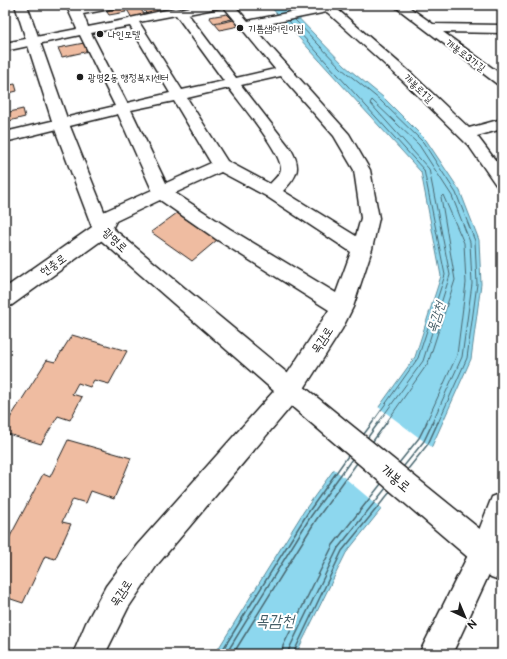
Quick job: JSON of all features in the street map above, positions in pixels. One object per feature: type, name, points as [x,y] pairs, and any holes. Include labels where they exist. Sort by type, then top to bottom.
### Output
[{"type":"street","name":"광명로","points":[[21,5],[61,124],[102,230],[296,396]]},
{"type":"street","points":[[115,5],[74,9],[123,108],[162,193],[223,234],[342,307]]},
{"type":"street","points":[[5,47],[133,22],[134,20],[175,11],[180,12],[220,5]]},
{"type":"street","name":"목감로","points":[[89,654],[97,634],[117,597],[147,555],[296,396],[342,307],[362,249],[370,218],[362,170],[342,134],[284,71],[249,24],[228,5]]},
{"type":"street","points":[[249,24],[347,5]]},
{"type":"street","name":"개봉로3가길","points":[[399,5],[502,82]]},
{"type":"street","name":"개봉로1길","points":[[326,8],[408,78],[466,134],[475,143],[502,181]]},
{"type":"street","points":[[180,12],[284,152],[291,166],[289,174],[272,192]]},
{"type":"street","points":[[133,22],[180,95],[221,165],[272,192],[362,249]]},
{"type":"street","name":"개봉로3가길","points":[[430,28],[502,29]]},
{"type":"street","points":[[5,137],[284,71]]},
{"type":"street","points":[[466,134],[502,124]]},
{"type":"street","name":"현충로","points":[[5,299],[102,230],[108,217],[221,165]]},
{"type":"street","name":"개봉로","points":[[296,396],[487,553]]},
{"type":"street","points":[[435,654],[487,553],[502,507]]},
{"type":"water","name":"목감천","points":[[269,5],[286,5],[345,66],[383,97],[426,140],[460,191],[479,240],[481,284],[471,359],[432,446],[346,553],[296,654],[215,654],[304,511],[415,357],[441,276],[421,172]]},
{"type":"pier","points":[[377,406],[433,448],[383,510],[333,468]]},
{"type":"building","points":[[141,5],[153,5],[159,13],[147,15]]},
{"type":"building","points":[[122,6],[126,12],[109,15],[105,9]]},
{"type":"building","points":[[138,6],[145,15],[132,18],[126,8]]},
{"type":"building","points":[[227,14],[232,19],[214,23],[209,17]]},
{"type":"building","points":[[234,20],[239,26],[220,30],[215,24]]},
{"type":"building","points":[[84,43],[89,51],[62,57],[58,48]]},
{"type":"building","points":[[15,84],[17,91],[5,94],[5,86]]},
{"type":"building","points":[[23,109],[25,117],[5,122],[5,113]]},
{"type":"building","points":[[177,213],[217,240],[192,261],[151,232]]},
{"type":"building","points":[[72,335],[127,351],[109,384],[94,380],[90,387],[78,383],[72,394],[82,397],[70,420],[58,416],[41,444],[5,433],[5,426],[47,360],[55,362]]},
{"type":"building","points":[[68,440],[131,458],[114,499],[91,491],[86,503],[73,499],[62,522],[71,524],[55,559],[45,556],[23,603],[5,597],[5,546],[43,474],[50,477]]},
{"type":"place","name":"기쁨샘어린이집","points":[[240,28]]},
{"type":"place","name":"나인모텔","points":[[100,34]]},
{"type":"place","name":"광명2동 행정복지센터","points":[[80,77]]}]
